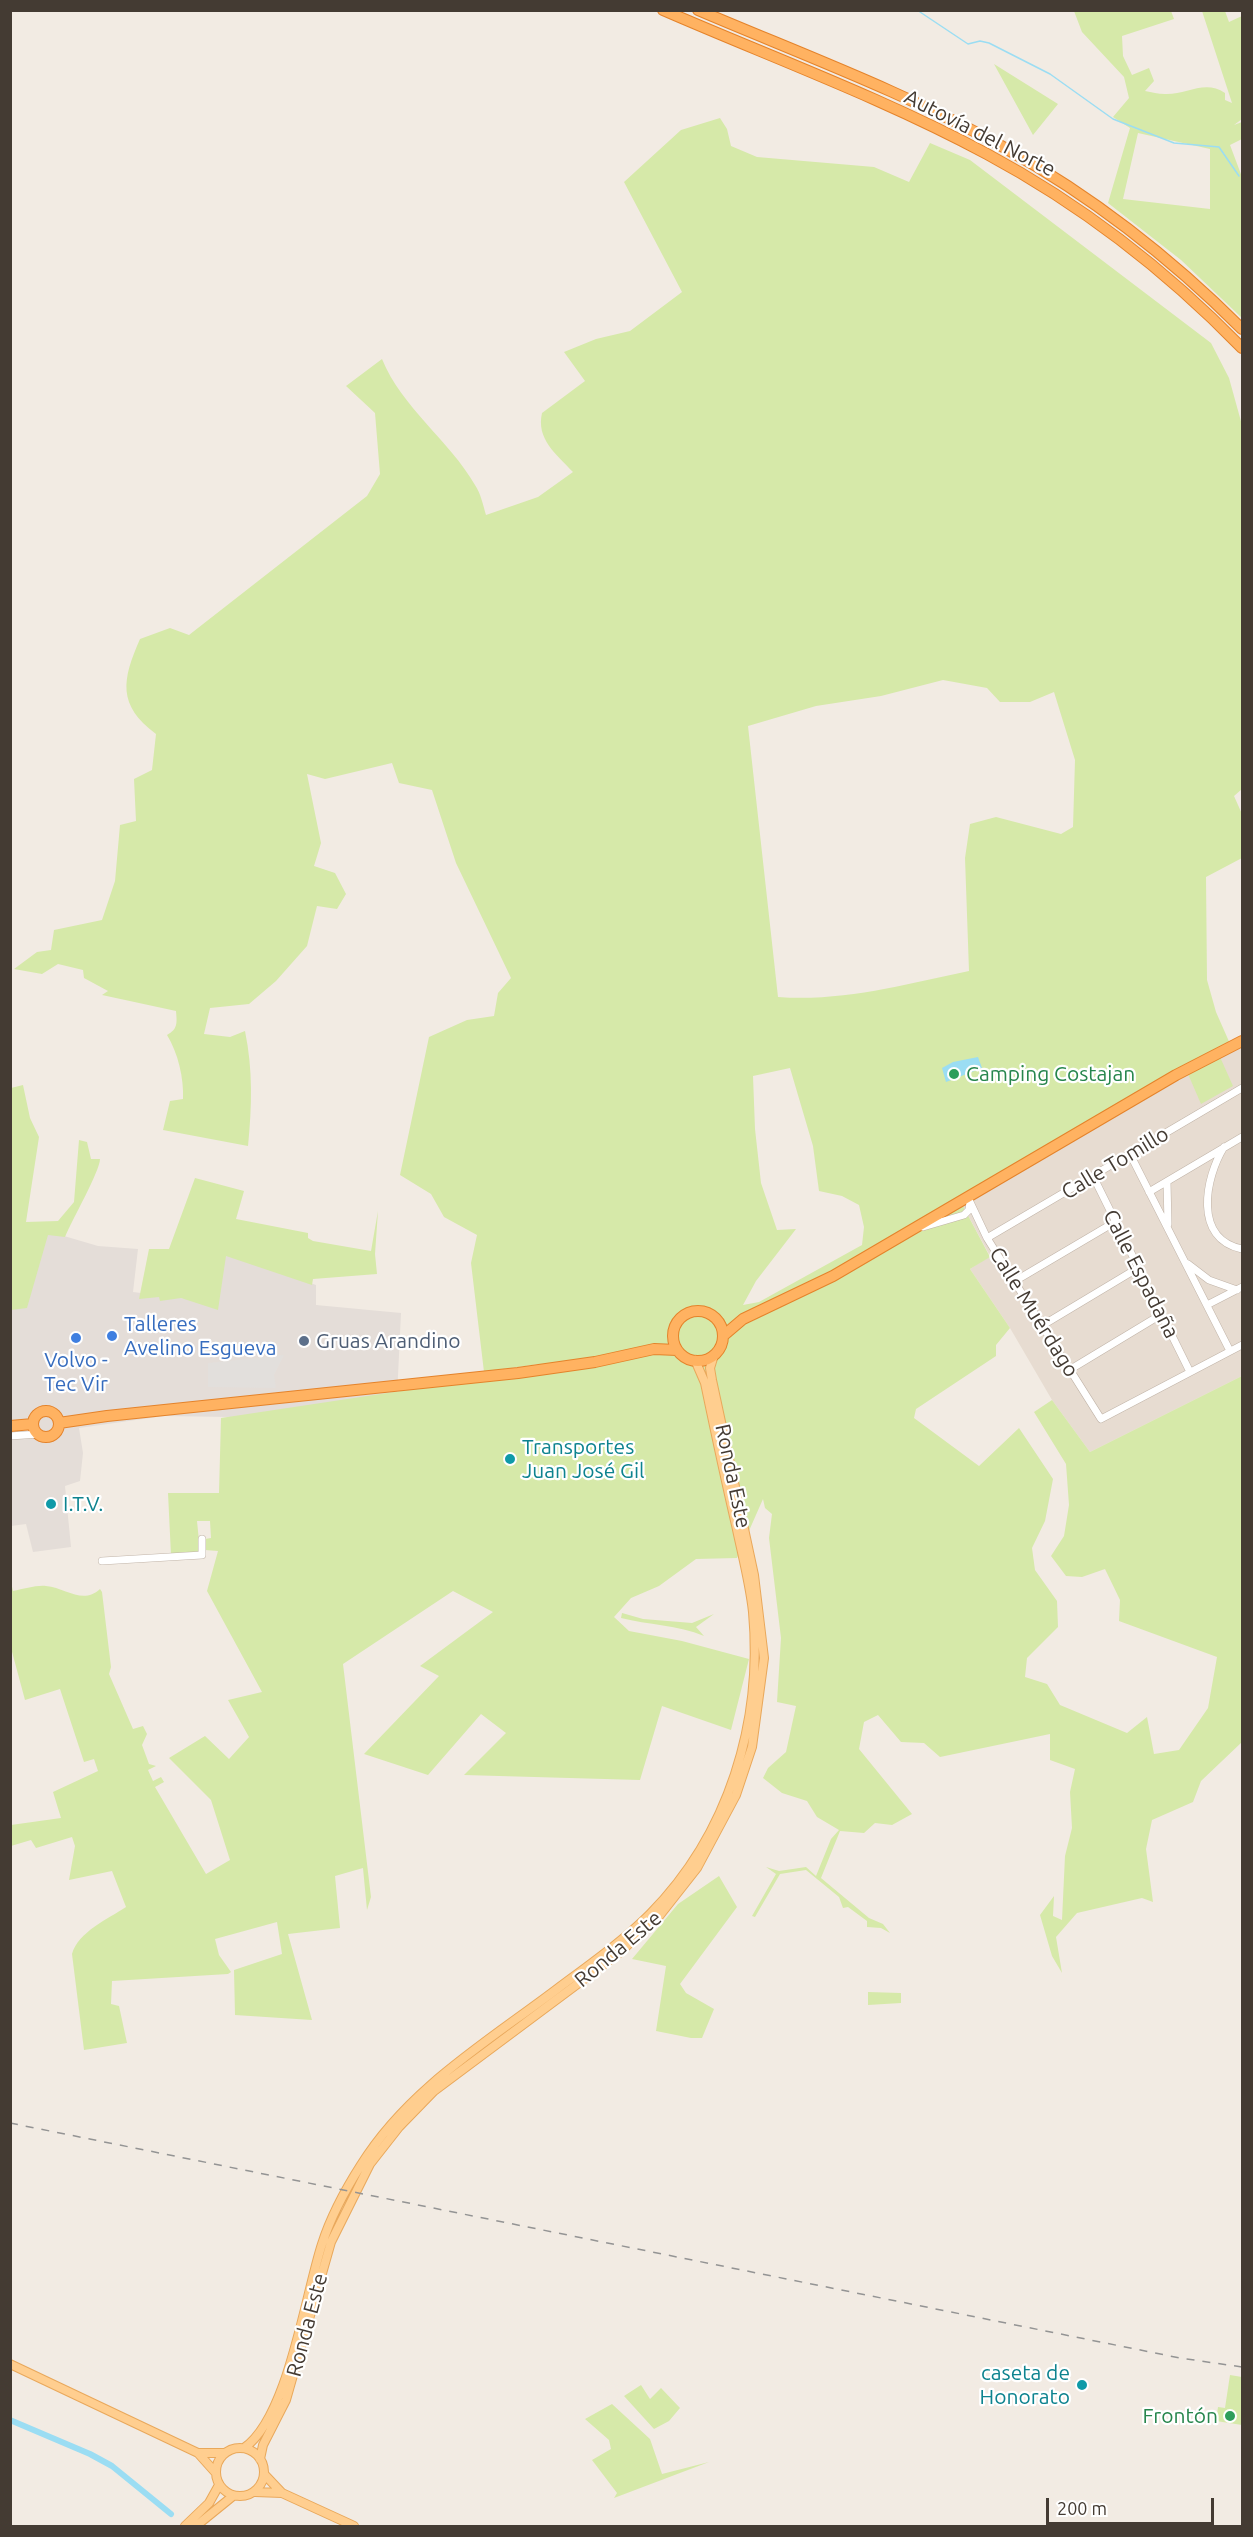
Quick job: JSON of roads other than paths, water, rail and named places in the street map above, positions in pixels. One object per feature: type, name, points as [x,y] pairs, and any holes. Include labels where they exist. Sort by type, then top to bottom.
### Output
[{"type":"highway","name":"Autovía del Norte","points":[[663,10],[913,118],[1006,164],[1067,202],[1143,256],[1204,309],[1242,348]]},
{"type":"highway","name":"Autovía del Norte","points":[[698,10],[948,119],[1029,162],[1080,194],[1146,241],[1242,329]]},
{"type":"highway","points":[[723,1336],[743,1319],[805,1291],[914,1228],[969,1200],[1176,1075],[1242,1041]]},
{"type":"highway","points":[[654,1349],[673,1332],[679,1319],[691,1312],[705,1312],[716,1319],[743,1319]]},
{"type":"highway","points":[[59,1423],[493,1376],[585,1364],[654,1349],[677,1350],[695,1360],[714,1355],[721,1345],[723,1336],[716,1319]]},
{"type":"highway","points":[[673,1332],[677,1350]]},
{"type":"highway","points":[[36,1429],[36,1415],[46,1410],[54,1413],[59,1423]]},
{"type":"highway","points":[[10,1426],[36,1429],[52,1435],[59,1423]]},
{"type":"main road","name":"Ronda Este","points":[[260,2459],[263,2445],[286,2400],[331,2242],[370,2164],[399,2127],[434,2091],[619,1953],[660,1915],[698,1868],[736,1795],[752,1747],[764,1658],[754,1575],[710,1368],[714,1355]]},
{"type":"main road","name":"Ronda Este","points":[[244,2448],[255,2439],[273,2410],[291,2359],[323,2240],[341,2198],[377,2141],[429,2085],[614,1947],[653,1911],[690,1865],[729,1794],[744,1749],[752,1703],[756,1659],[753,1610],[705,1383],[695,1360]]},
{"type":"main road","points":[[10,2364],[198,2453],[215,2472],[219,2485],[233,2496],[246,2496],[255,2492],[282,2493]]},
{"type":"main road","points":[[215,2472],[224,2453],[232,2448],[244,2448],[260,2459],[264,2474],[262,2483],[255,2492]]},
{"type":"main road","points":[[198,2453],[224,2453]]},
{"type":"main road","points":[[264,2474],[282,2493],[354,2526]]},
{"type":"main road","points":[[185,2526],[209,2503],[219,2485]]},
{"type":"main road","points":[[196,2526],[233,2496]]},
{"type":"street","name":"Calle Tomillo","points":[[987,1238],[1242,1088]]},
{"type":"street","points":[[1149,1192],[1242,1137]]},
{"type":"street","points":[[1224,1148],[1210,1178],[1207,1199],[1208,1214],[1221,1238],[1242,1249]]},
{"type":"street","points":[[1130,1154],[1230,1351]]},
{"type":"street","name":"Calle Espadaña","points":[[1093,1176],[1190,1372]]},
{"type":"street","points":[[1167,1182],[1169,1232]]},
{"type":"street","name":"Calle Muérdago","points":[[969,1200],[987,1238],[1101,1419],[1190,1372]]},
{"type":"street","points":[[1016,1281],[1115,1222]]},
{"type":"street","points":[[1182,1258],[1209,1280],[1240,1288]]},
{"type":"street","points":[[1043,1324],[1138,1268]]},
{"type":"street","points":[[1207,1305],[1240,1288]]},
{"type":"street","points":[[1071,1369],[1162,1314]]},
{"type":"street","points":[[1190,1372],[1242,1345]]},
{"type":"street","points":[[10,1437],[36,1429]]},
{"type":"street","points":[[102,1561],[202,1555],[202,1539]]},
{"type":"water","name":"Camping Costajan","points":[[978,1057],[982,1068],[946,1082],[942,1068],[953,1062]]},
{"type":"waterway","points":[[917,10],[968,44],[980,41],[989,43],[1050,74],[1113,119],[1174,143],[1219,147],[1239,176]]},
{"type":"waterway","points":[[10,2420],[90,2454],[112,2466],[171,2514]]},
{"type":"railway","points":[[10,2123],[1180,2358],[1242,2367]]},
{"type":"place","name":"Camping Costajan","points":[[954,1074]]},
{"type":"place","name":"Talleres Avelino Esgueva","points":[[112,1336]]},
{"type":"place","name":"Volvo - Tec Vir","points":[[76,1338]]},
{"type":"place","name":"Gruas Arandino","points":[[304,1341]]},
{"type":"place","name":"Transportes Juan José Gil","points":[[510,1459]]},
{"type":"place","name":"I.T.V.","points":[[51,1504]]},
{"type":"place","name":"caseta de Honorato","points":[[1082,2385]]},
{"type":"place","name":"Frontón","points":[[1230,2416]]}]
